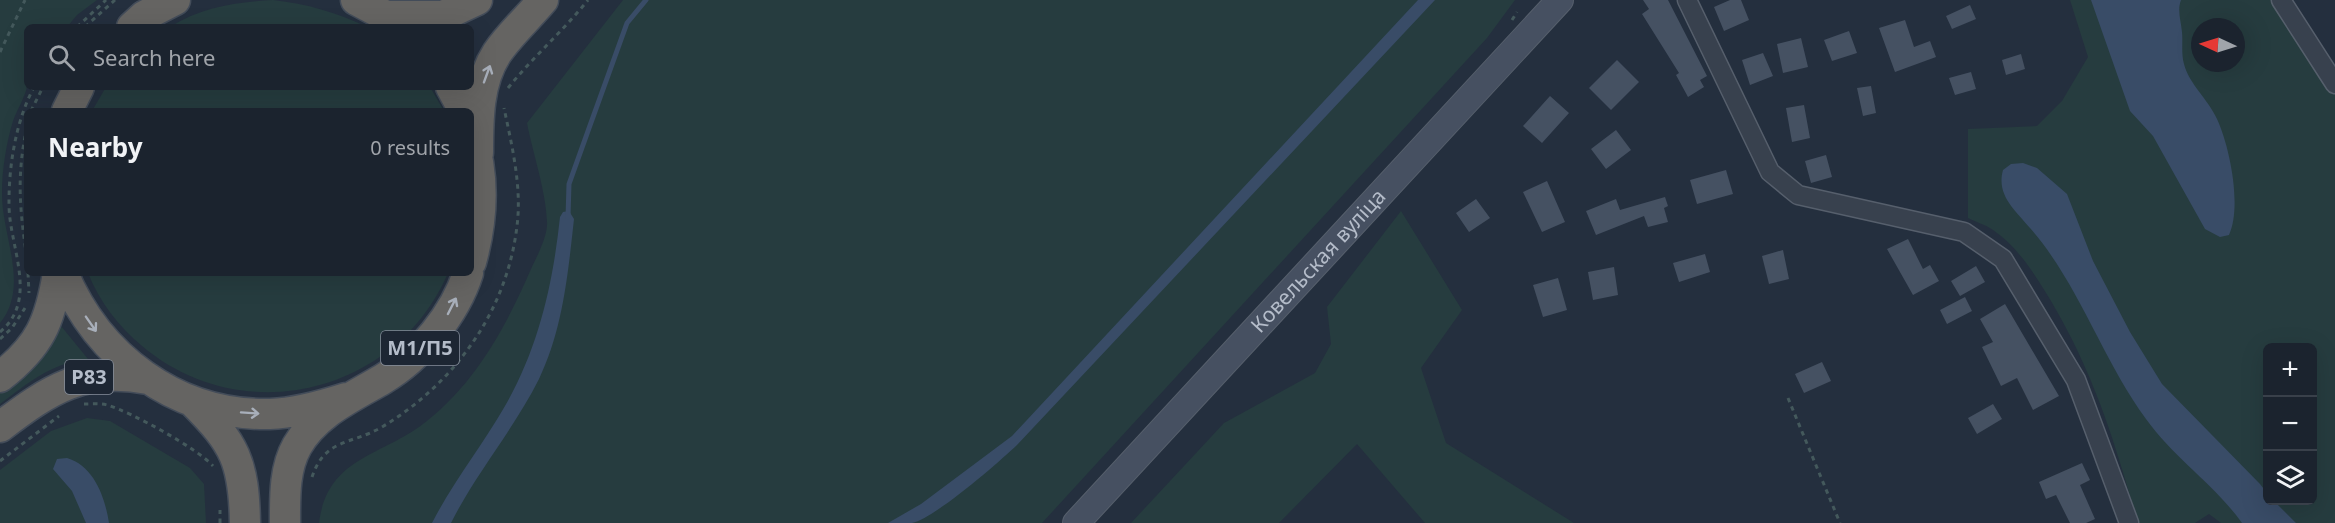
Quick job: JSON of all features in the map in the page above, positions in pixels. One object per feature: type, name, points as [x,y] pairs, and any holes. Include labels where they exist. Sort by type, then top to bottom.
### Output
[{"type":"highway","points":[[135,24],[144,16],[175,0]]},
{"type":"highway","points":[[356,0],[393,22],[442,16],[477,0]]},
{"type":"highway","points":[[474,251],[478,236],[482,195],[474,142],[489,68],[498,52],[543,0]]},
{"type":"highway","points":[[68,108],[78,90]]},
{"type":"highway","points":[[454,90],[462,108]]},
{"type":"highway","points":[[0,377],[31,349],[44,330],[52,306],[57,276]]},
{"type":"highway","name":"М1/П5","points":[[64,276],[74,298],[93,329],[118,357],[148,380],[193,402],[231,411],[270,414],[309,410],[346,398],[385,378],[419,350],[447,316],[467,276]]},
{"type":"highway","name":"Р83","points":[[0,427],[36,400],[77,380],[100,375],[126,375],[148,380]]},
{"type":"highway","name":"М1/П5","points":[[285,523],[288,469],[296,447],[311,427],[346,398]]},
{"type":"highway","name":"М1/П5","points":[[193,402],[223,432],[239,463],[245,523]]},
{"type":"main road","name":"Ковельская вуліца","points":[[1076,523],[1560,0]]},
{"type":"street","points":[[1687,0],[1770,172],[1798,195],[1964,232],[2003,259],[2076,380],[2129,523]]},
{"type":"street","points":[[2281,0],[2335,84]]},
{"type":"path","points":[[0,52],[25,0]]},
{"type":"path","points":[[80,24],[106,0]]},
{"type":"path","points":[[88,24],[116,0]]},
{"type":"path","points":[[505,90],[588,0]]},
{"type":"path","points":[[26,108],[33,90]]},
{"type":"path","points":[[32,108],[42,90]]},
{"type":"path","points":[[504,98],[506,117]]},
{"type":"path","points":[[0,332],[19,305],[22,287],[8,204],[11,168],[19,125],[24,112]]},
{"type":"path","points":[[24,142],[18,191],[24,236]]},
{"type":"path","points":[[28,276],[28,297]]},
{"type":"path","points":[[0,339],[12,328],[26,306]]},
{"type":"path","points":[[1788,398],[1840,523]]},
{"type":"path","points":[[78,405],[104,404],[118,409],[191,448],[215,469]]},
{"type":"path","points":[[0,461],[69,410]]},
{"type":"path","points":[[220,501],[220,523]]},
{"type":"green space","points":[[0,0],[97,0],[77,15],[70,24],[24,24],[24,90],[26,90],[11,130],[5,157],[2,194],[14,277],[13,293],[9,309],[0,323]]},
{"type":"green space","points":[[273,0],[298,4],[321,9],[360,24],[175,24],[207,10],[246,2]]},
{"type":"green space","points":[[623,0],[1515,0],[1487,38],[1042,523],[319,523],[324,502],[332,486],[343,473],[356,463],[419,427],[438,411],[471,376],[498,335],[539,252],[547,228],[544,198],[527,123]]},
{"type":"green space","points":[[2070,0],[2278,0],[2335,89],[2335,523],[2221,523],[2209,514],[2195,523],[2138,523],[2092,382],[2051,301],[2026,262],[2011,245],[1990,228],[1968,218],[1968,129],[2037,126],[2062,101],[2088,57]]},
{"type":"green space","points":[[104,90],[432,90],[442,108],[94,108]]},
{"type":"green space","points":[[1401,211],[1462,310],[1421,368],[1446,443],[1574,523],[1425,523],[1357,444],[1279,523],[1131,523],[1224,423],[1315,373],[1331,344],[1327,307]]},
{"type":"green space","points":[[89,276],[446,276],[424,314],[392,347],[355,372],[313,387],[269,392],[225,387],[182,372],[142,346],[125,331],[98,294]]},
{"type":"green space","points":[[61,326],[88,359],[62,365],[41,375],[0,404],[0,392],[27,370],[42,354]]},
{"type":"green space","points":[[87,418],[110,421],[190,468],[204,484],[206,523],[0,523],[0,470],[51,431]]},
{"type":"water","points":[[1418,0],[1435,0],[1017,445],[966,489],[922,519],[912,523],[888,523],[921,504],[1012,436]]},
{"type":"water","points":[[2091,0],[2181,0],[2179,12],[2186,71],[2217,119],[2230,161],[2234,209],[2229,235],[2220,237],[2205,229],[2153,136],[2130,111]]},
{"type":"water","points":[[2023,163],[2037,168],[2067,194],[2093,261],[2130,332],[2162,384],[2260,484],[2263,488],[2263,505],[2278,505],[2296,523],[2242,523],[2219,496],[2157,433],[2130,396],[2063,273],[2008,202],[2002,187],[2002,179],[2003,170],[2011,164]]},
{"type":"water","points":[[569,211],[574,219],[563,300],[554,340],[539,379],[451,523],[432,523],[517,384],[543,314],[560,217],[563,212]]},
{"type":"water","points":[[67,458],[84,468],[97,484],[105,503],[109,523],[86,523],[72,491],[53,469],[57,459]]},
{"type":"building","points":[[1643,0],[1668,0],[1707,76],[1700,80],[1704,87],[1688,97],[1676,75],[1679,73],[1642,14],[1649,9]]},
{"type":"building","points":[[1730,0],[1741,0],[1749,20],[1724,31],[1714,7]]},
{"type":"building","points":[[1970,5],[1976,19],[1952,29],[1946,16]]},
{"type":"building","points":[[1905,20],[1914,47],[1930,41],[1936,57],[1895,72],[1879,28]]},
{"type":"building","points":[[1849,31],[1857,53],[1832,61],[1824,40]]},
{"type":"building","points":[[1801,38],[1808,67],[1783,73],[1777,44]]},
{"type":"building","points":[[1763,53],[1773,76],[1750,85],[1742,60]]},
{"type":"building","points":[[2021,54],[2025,69],[2006,75],[2002,60]]},
{"type":"building","points":[[1617,60],[1639,82],[1611,110],[1589,88]]},
{"type":"building","points":[[1971,72],[1976,89],[1955,95],[1949,78]]},
{"type":"building","points":[[1871,86],[1876,113],[1863,116],[1857,88]]},
{"type":"building","points":[[1550,96],[1569,113],[1542,143],[1523,126]]},
{"type":"building","points":[[1804,105],[1810,138],[1792,142],[1786,108]]},
{"type":"building","points":[[1616,130],[1631,150],[1606,169],[1591,149]]},
{"type":"building","points":[[1826,155],[1832,177],[1811,183],[1805,161]]},
{"type":"building","points":[[1726,170],[1733,194],[1697,204],[1690,180]]},
{"type":"building","points":[[1547,181],[1565,222],[1542,232],[1523,192]]},
{"type":"building","points":[[1665,197],[1668,206],[1664,208],[1668,222],[1648,227],[1644,216],[1596,235],[1586,211],[1616,199],[1620,210]]},
{"type":"building","points":[[1476,199],[1490,218],[1469,232],[1456,213]]},
{"type":"building","points":[[1908,239],[1923,269],[1930,265],[1939,281],[1913,295],[1887,249]]},
{"type":"building","points":[[1783,250],[1789,279],[1769,284],[1762,256]]},
{"type":"building","points":[[1705,254],[1710,272],[1679,282],[1673,263]]},
{"type":"building","points":[[1976,266],[1985,282],[1960,296],[1951,281]]},
{"type":"building","points":[[1614,267],[1618,295],[1593,300],[1588,272]]},
{"type":"building","points":[[1558,278],[1567,310],[1543,317],[1533,285]]},
{"type":"building","points":[[1965,297],[1972,311],[1947,324],[1940,310]]},
{"type":"building","points":[[2005,304],[2059,396],[2033,410],[2017,378],[2001,386],[1982,347],[1993,342],[1980,319]]},
{"type":"building","points":[[1822,362],[1831,381],[1804,393],[1795,374]]},
{"type":"building","points":[[1993,404],[2002,419],[1977,434],[1968,418]]},
{"type":"building","points":[[2082,463],[2090,480],[2080,485],[2095,519],[2086,523],[2070,523],[2056,495],[2046,499],[2039,482]]},
{"type":"waterway","points":[[568,217],[569,184],[588,131],[627,23],[646,0]]}]
